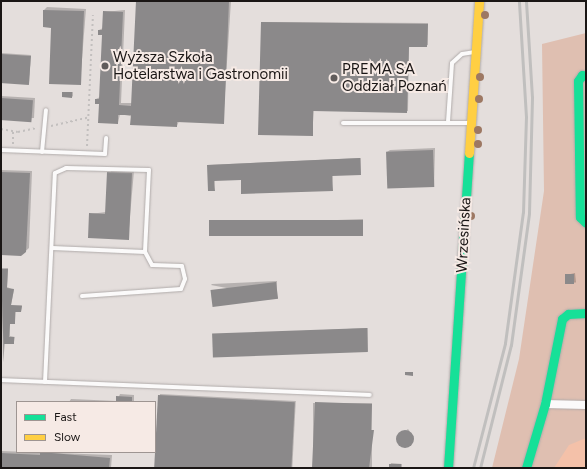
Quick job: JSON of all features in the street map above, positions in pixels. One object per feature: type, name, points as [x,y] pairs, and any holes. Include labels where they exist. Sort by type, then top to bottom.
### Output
[{"type":"street","name":"Wrzesińska","points":[[448,468],[479,1]]},
{"type":"street","points":[[586,76],[582,75],[578,81],[580,217],[586,222]]},
{"type":"street","points":[[526,468],[545,404],[562,319],[568,314],[586,313]]},
{"type":"street","points":[[545,404],[586,405]]},
{"type":"lane","points":[[448,122],[452,63],[462,54],[475,52]]},
{"type":"lane","points":[[42,152],[46,110]]},
{"type":"lane","points":[[343,123],[471,123]]},
{"type":"lane","points":[[1,150],[105,154],[106,138]]},
{"type":"lane","points":[[45,382],[55,173],[66,168],[149,170],[145,252],[152,265],[182,266],[185,279],[181,289],[82,296]]},
{"type":"lane","points":[[52,248],[145,252]]},
{"type":"lane","points":[[1,380],[370,395]]},
{"type":"path","points":[[86,153],[93,15]]},
{"type":"path","points":[[12,151],[13,131]]},
{"type":"shaded area","points":[[586,33],[586,468],[492,468],[519,359],[544,191],[542,44]]},
{"type":"shaded area","points":[[586,438],[586,468],[554,468],[569,445]]},
{"type":"building","points":[[136,1],[229,1],[224,124],[177,122],[177,127],[130,125],[131,115],[118,115],[118,124],[98,123],[99,104],[95,104],[95,99],[99,99],[102,35],[98,35],[98,30],[102,30],[103,11],[123,12],[119,105],[131,106]]},
{"type":"building","points":[[43,10],[84,11],[81,85],[49,84],[51,28],[43,27]]},
{"type":"building","name":"PREMA SA Oddział Poznań","points":[[261,22],[428,24],[427,47],[409,47],[407,113],[313,111],[313,136],[258,135]]},
{"type":"building","points":[[1,54],[31,56],[29,85],[1,83]]},
{"type":"building","points":[[62,92],[72,92],[72,98],[62,97]]},
{"type":"building","points":[[1,98],[33,100],[31,122],[1,120]]},
{"type":"building","points":[[433,150],[434,187],[387,189],[386,152]]},
{"type":"building","points":[[360,158],[361,175],[332,176],[333,191],[241,194],[241,180],[214,181],[215,191],[208,191],[207,165]]},
{"type":"building","points":[[1,172],[30,173],[26,252],[21,256],[1,255]]},
{"type":"building","points":[[107,172],[132,173],[129,240],[88,238],[89,213],[105,214]]},
{"type":"building","points":[[209,220],[363,220],[363,236],[209,236]]},
{"type":"building","points":[[1,269],[8,269],[7,288],[14,289],[11,305],[22,306],[21,312],[15,312],[15,324],[10,324],[9,337],[14,337],[14,344],[4,344],[4,363]]},
{"type":"building","points":[[565,274],[574,274],[574,284],[565,284]]},
{"type":"building","points":[[276,282],[278,299],[213,307],[210,290]]},
{"type":"building","points":[[367,328],[368,352],[213,357],[212,333]]},
{"type":"building","points":[[405,372],[413,372],[413,376],[405,375]]},
{"type":"building","points":[[158,395],[295,402],[291,468],[154,468]]},
{"type":"building","points":[[116,396],[132,397],[132,401],[116,401]]},
{"type":"building","points":[[315,402],[372,404],[371,430],[374,430],[369,468],[312,468]]},
{"type":"building","points":[[405,430],[411,433],[414,439],[411,445],[405,448],[399,445],[396,439],[399,433]]},
{"type":"building","points":[[1,453],[40,455],[40,453],[52,453],[110,458],[109,468],[1,468]]},
{"type":"building","points":[[389,464],[401,464],[401,468],[389,468]]},
{"type":"railway","points":[[473,468],[505,343],[523,212],[526,117],[519,1]]},
{"type":"railway","points":[[480,468],[511,345],[529,213],[532,97],[526,1]]},
{"type":"traffic: fast","points":[[586,76],[582,75],[578,81],[580,217],[586,223]]},
{"type":"traffic: fast","points":[[448,468],[469,153]]},
{"type":"traffic: fast","points":[[526,468],[545,404],[562,319],[568,314],[586,313]]},
{"type":"traffic: slow","points":[[469,153],[479,1]]},
{"type":"place","name":"Wyższa Szkoła Hotelarstwa i Gastronomii","points":[[105,66]]},
{"type":"place","name":"PREMA SA Oddział Poznań","points":[[334,78]]}]
